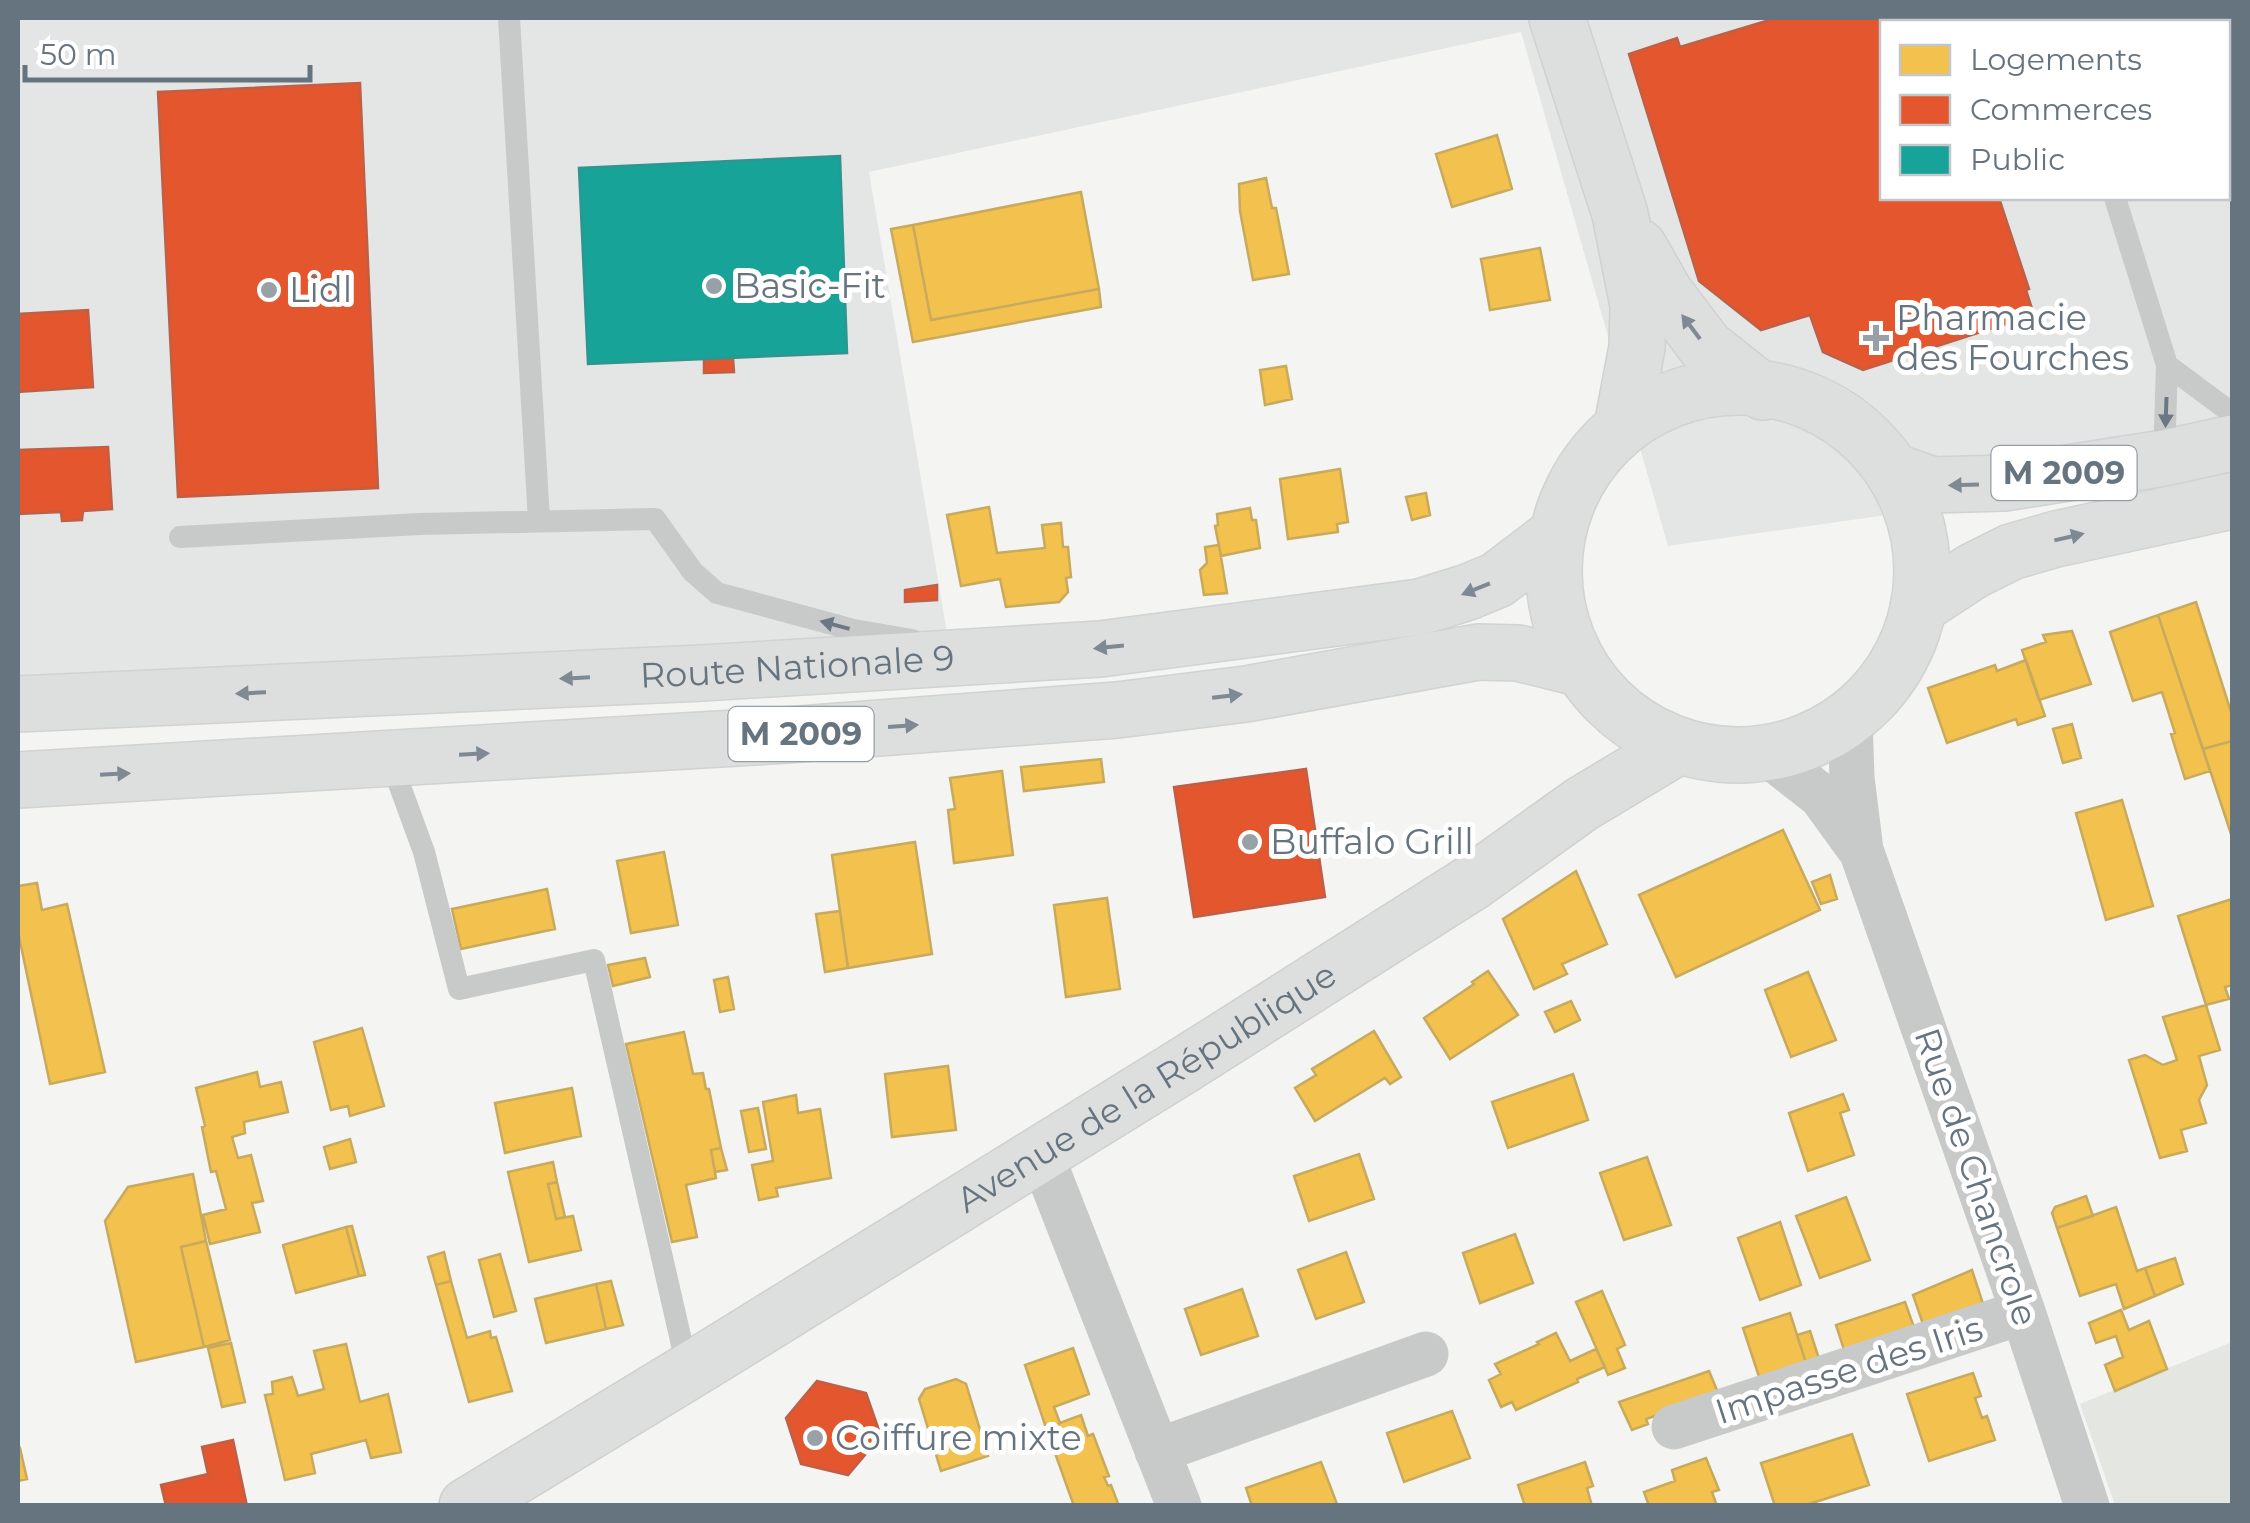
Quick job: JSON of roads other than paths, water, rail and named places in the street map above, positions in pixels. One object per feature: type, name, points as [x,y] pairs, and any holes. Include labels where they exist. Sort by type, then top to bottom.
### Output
[{"type":"main road","points":[[1557,18],[1620,214],[1638,304],[1637,347],[1622,426]]},
{"type":"main road","points":[[1620,214],[1665,292],[1706,347],[1763,392]]},
{"type":"main road","points":[[1720,388],[1763,392],[1798,398],[1836,414],[1870,442],[1895,472],[1920,530],[1924,567],[1918,607],[1889,679],[1858,712],[1826,734],[1766,753],[1676,747],[1627,716],[1579,668],[1558,599],[1556,534],[1571,494],[1616,430],[1650,408],[1681,396],[1720,388]]},
{"type":"main road","name":"M 2009","points":[[1895,472],[1934,485],[2004,482],[2164,458],[2232,443]]},
{"type":"main road","name":"M 2009","points":[[1918,607],[2011,552],[2056,539],[2232,505]]},
{"type":"main road","name":"Route Nationale 9","points":[[18,704],[682,674],[1100,649],[1420,607],[1497,580],[1556,534]]},
{"type":"main road","name":"M 2009","points":[[18,780],[787,735],[1116,710],[1246,694],[1478,652],[1518,653],[1579,668]]},
{"type":"main road","name":"Avenue de la République","points":[[466,1506],[1041,1154],[1473,882],[1582,804],[1676,747]]},
{"type":"main road","points":[[539,1506],[610,1418]]},
{"type":"street","name":"Rue de Chancrole","points":[[1850,718],[1861,850],[2024,1312],[2087,1506]]},
{"type":"street","name":"Rue de Chancrole","points":[[1766,753],[1821,796],[1861,850]]},
{"type":"street","points":[[1041,1154],[1179,1506]]},
{"type":"street","name":"Impasse des Iris","points":[[1674,1427],[2024,1312]]},
{"type":"street","points":[[1156,1451],[1426,1354]]},
{"type":"lane","points":[[509,18],[539,520]]},
{"type":"lane","points":[[2116,200],[2167,365],[2164,458]]},
{"type":"lane","points":[[2167,365],[2232,412]]},
{"type":"lane","points":[[180,538],[420,524],[655,520],[693,572],[717,593],[854,630],[1000,655]]},
{"type":"lane","points":[[390,759],[424,852],[459,990],[594,960],[688,1371]]},
{"type":"place","name":"Basic-Fit","points":[[714,286]]},
{"type":"place","name":"Lidl","points":[[269,290]]},
{"type":"place","name":"Pharmacie des Fourches","points":[[1876,338]]},
{"type":"place","name":"Buffalo Grill","points":[[1250,842]]},
{"type":"place","name":"Coiffure mixte","points":[[815,1438]]}]
